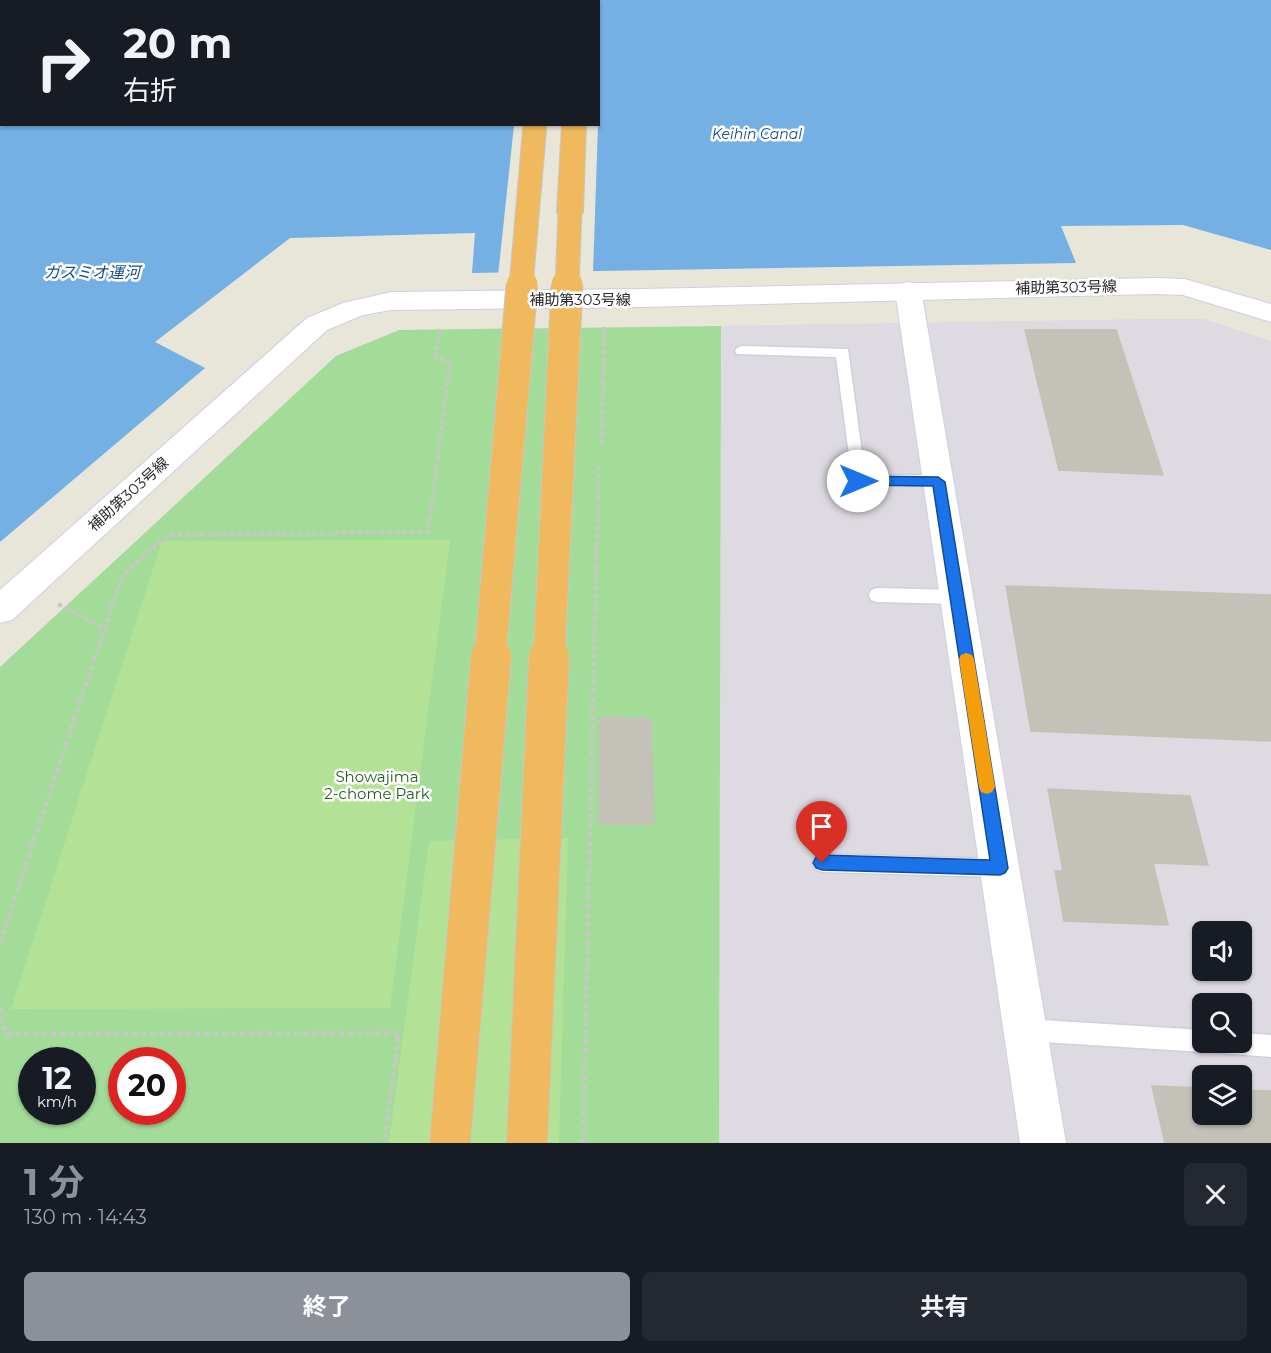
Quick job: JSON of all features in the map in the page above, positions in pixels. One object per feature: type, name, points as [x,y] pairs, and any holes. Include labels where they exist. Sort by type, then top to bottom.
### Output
[{"type":"highway","points":[[450,1143],[536,126]]},
{"type":"highway","points":[[527,1143],[574,126]]},
{"type":"street","name":"補助第303号線","points":[[0,610],[317,324],[340,312],[363,304],[391,301],[642,298],[908,290],[1185,287],[1271,313]]},
{"type":"street","points":[[908,290],[1043,1143]]},
{"type":"lane","points":[[742,351],[843,352],[858,481],[938,482]]},
{"type":"lane","points":[[877,595],[957,597]]},
{"type":"lane","points":[[822,863],[1000,868]]},
{"type":"lane","points":[[1025,1030],[1192,1040]]},
{"type":"lane","points":[[1252,1044],[1271,1046]]},
{"type":"path","points":[[602,444],[604,323]]},
{"type":"path","points":[[0,943],[122,576],[168,535],[428,532],[450,363],[436,357],[440,324]]},
{"type":"path","points":[[583,1143],[599,466]]},
{"type":"path","points":[[58,603],[105,629]]},
{"type":"path","points":[[0,1008],[6,1034],[399,1033],[384,1143]]},
{"type":"shaded area","points":[[1204,319],[1271,341],[1271,1143],[719,1143],[721,326]]},
{"type":"green space","name":"Showajima 2-chome Park","points":[[721,326],[719,1143],[0,1143],[0,667],[336,356],[399,330]]},
{"type":"green space","points":[[450,540],[390,1008],[11,1009],[162,541]]},
{"type":"green space","points":[[568,838],[559,1143],[389,1143],[429,841]]},
{"type":"water","name":"Keihin Canal","points":[[600,0],[1271,0],[1271,250],[1183,225],[1061,226],[1076,263],[472,273],[475,233],[290,238],[155,342],[205,368],[0,542],[0,126],[600,126]]},
{"type":"pier","points":[[514,126],[598,126],[593,274],[498,276]]},
{"type":"building","points":[[1025,330],[1116,330],[1163,475],[1059,470]]},
{"type":"building","points":[[1006,586],[1271,595],[1271,741],[1031,731]]},
{"type":"building","points":[[600,717],[651,718],[654,824],[599,824]]},
{"type":"building","points":[[1048,789],[1190,796],[1208,865],[1153,863],[1168,925],[1064,921],[1055,871],[1063,871]]},
{"type":"building","points":[[1152,1086],[1192,1088],[1192,1125],[1252,1125],[1252,1090],[1271,1091],[1271,1143],[1165,1143]]},
{"type":"slow traffic","points":[[966,659],[987,787]]},
{"type":"route","points":[[822,863],[1000,868],[938,482],[858,481]]},
{"type":"water label","name":"ガスミオ運河","points":[[92,272]]}]
